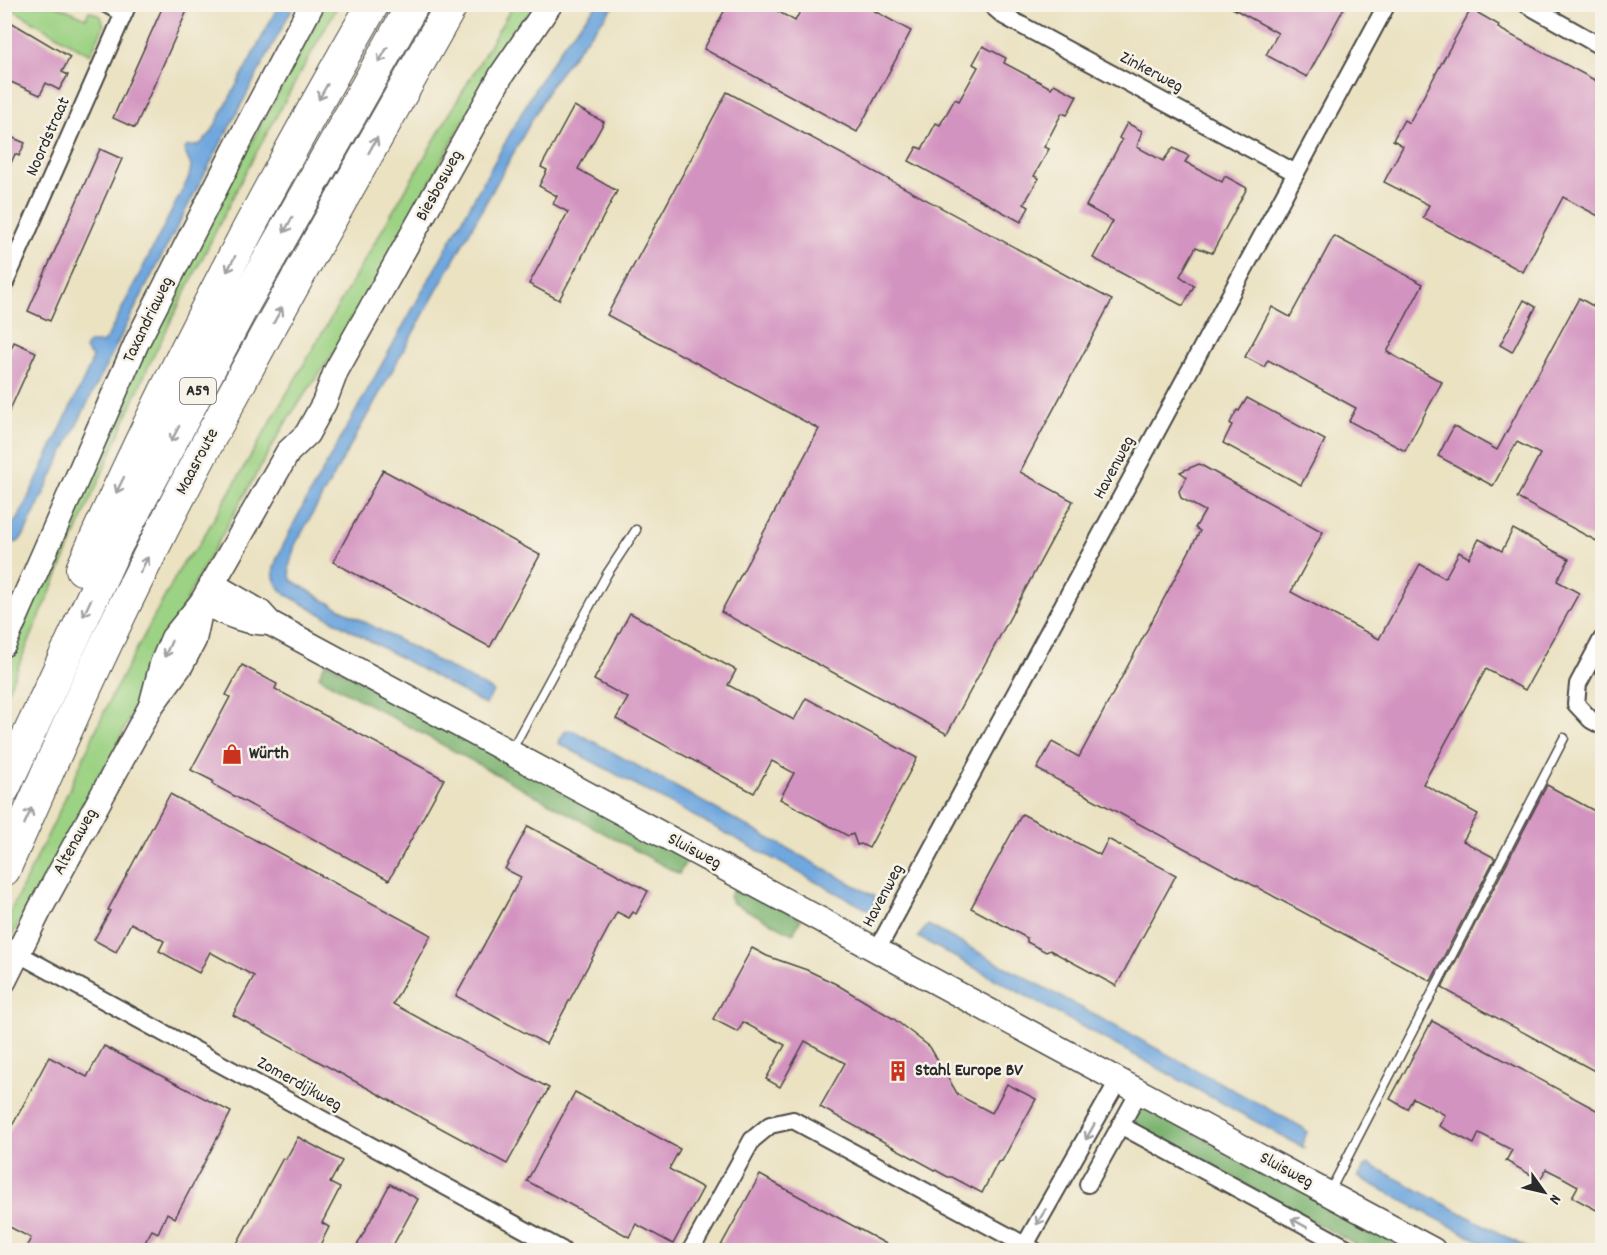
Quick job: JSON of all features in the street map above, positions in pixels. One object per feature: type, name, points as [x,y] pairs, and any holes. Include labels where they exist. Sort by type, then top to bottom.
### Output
[{"type":"highway","name":"A59","points":[[4,783],[49,644],[109,508],[214,296],[302,127],[373,4]]},
{"type":"highway","name":"Maasroute","points":[[4,788],[116,546],[241,309],[413,4]]},
{"type":"highway","name":"Maasroute","points":[[4,870],[82,693],[148,557],[249,366],[452,4]]},
{"type":"main road","name":"Taxandriaweg","points":[[4,644],[137,342],[312,4]]},
{"type":"main road","name":"Biesbosweg","points":[[207,593],[288,452],[306,434],[324,402],[336,371],[502,74],[550,4]]},
{"type":"main road","name":"Sluisweg","points":[[207,593],[235,618],[254,623],[270,623],[1433,1251]]},
{"type":"main road","name":"Altenaweg","points":[[4,981],[17,952],[152,706],[181,665],[194,640],[207,593]]},
{"type":"street","points":[[106,4],[126,9]]},
{"type":"street","name":"Zinkerweg","points":[[990,4],[1004,16],[1296,174]]},
{"type":"street","name":"Havenweg","points":[[878,950],[1387,4]]},
{"type":"street","points":[[1526,4],[1602,48]]},
{"type":"street","name":"Noordstraat","points":[[4,285],[126,9]]},
{"type":"street","points":[[1602,639],[1578,684],[1576,704],[1591,720],[1602,726]]},
{"type":"street","name":"Zomerdijkweg","points":[[17,952],[562,1251]]},
{"type":"street","points":[[1088,1184],[1120,1125],[1129,1086]]},
{"type":"street","points":[[691,1251],[752,1140],[770,1125],[793,1120],[1029,1248],[1129,1086]]},
{"type":"street","points":[[1120,1125],[1351,1251]]},
{"type":"lane","points":[[510,753],[607,574],[636,530]]},
{"type":"lane","points":[[1328,1194],[1564,738]]},
{"type":"green space","points":[[5,5],[56,5],[86,18],[89,11],[101,16],[104,26],[90,55]]},
{"type":"green space","points":[[326,5],[338,5],[245,173],[148,367],[5,697],[5,667],[67,520],[149,340],[206,226]]},
{"type":"green space","points":[[513,5],[536,5],[512,35],[347,334],[289,417],[263,462],[194,585],[105,769],[9,941],[5,940],[4,925],[110,699],[184,561],[197,548]]},
{"type":"green space","points":[[326,662],[688,858],[679,874],[324,680],[319,676]]},
{"type":"green space","points":[[737,884],[801,919],[793,934],[733,903],[729,897]]},
{"type":"green space","points":[[1148,1108],[1411,1250],[1366,1250],[1138,1127],[1135,1123],[1135,1113],[1140,1109]]},
{"type":"water","points":[[279,5],[294,5],[122,334],[24,535],[18,542],[11,543],[5,539],[5,524],[12,524],[18,519],[90,366],[92,357],[85,349],[88,343],[102,343],[107,338],[189,177],[191,166],[184,150],[188,146],[201,143],[211,133]]},
{"type":"water","points":[[597,5],[615,5],[553,82],[295,545],[289,567],[291,580],[493,691],[486,705],[287,595],[276,582],[275,562],[303,506],[536,87],[565,42]]},
{"type":"water","points":[[566,730],[574,731],[874,896],[872,912],[558,743]]},
{"type":"water","points":[[928,925],[1302,1127],[1307,1132],[1302,1145],[1306,1149],[918,937]]},
{"type":"water","points":[[1369,1164],[1531,1250],[1496,1250],[1358,1177]]},
{"type":"building","points":[[164,4],[190,4],[135,128],[113,118]]},
{"type":"building","points":[[728,4],[765,4],[795,21],[804,4],[862,4],[911,31],[857,132],[704,49]]},
{"type":"building","points":[[1225,4],[1346,4],[1307,77],[1266,55],[1278,33]]},
{"type":"building","points":[[1471,9],[1499,25],[1498,28],[1602,84],[1602,218],[1563,197],[1523,272],[1423,218],[1429,205],[1384,182],[1403,146],[1393,140],[1404,120],[1409,123]]},
{"type":"building","points":[[4,18],[70,57],[62,72],[68,75],[59,90],[46,83],[40,95],[4,79]]},
{"type":"building","points":[[983,46],[1006,58],[1004,63],[1051,88],[1054,84],[1077,96],[1067,115],[1062,113],[1044,147],[1049,149],[1034,176],[1039,178],[1024,204],[1029,207],[1021,222],[909,161],[917,147],[922,149],[936,123],[940,125],[955,99],[959,101],[978,67],[973,64]]},
{"type":"building","points":[[727,92],[1112,300],[1020,472],[1073,501],[947,734],[721,612],[819,429],[607,315]]},
{"type":"building","points":[[574,106],[604,122],[578,169],[617,191],[559,300],[529,284],[568,212],[553,204],[557,196],[539,186],[547,170],[541,167]]},
{"type":"building","points":[[1127,123],[1142,131],[1137,147],[1163,161],[1173,148],[1189,156],[1185,162],[1222,182],[1225,176],[1247,188],[1212,253],[1196,247],[1180,276],[1194,286],[1183,306],[1093,258],[1113,221],[1086,206],[1122,140],[1119,138]]},
{"type":"building","points":[[4,134],[25,143],[19,156],[15,154],[4,179]]},
{"type":"building","points":[[100,149],[122,159],[50,321],[28,311]]},
{"type":"building","points":[[1334,236],[1423,284],[1387,352],[1442,382],[1405,451],[1349,421],[1356,408],[1268,360],[1264,367],[1245,357],[1272,307],[1290,317]]},
{"type":"building","points":[[1579,298],[1602,311],[1602,544],[1517,498],[1540,454],[1517,442],[1493,486],[1438,456],[1454,426],[1497,450]]},
{"type":"building","points":[[1524,300],[1536,307],[1512,352],[1500,345]]},
{"type":"building","points":[[14,342],[36,352],[4,423],[4,365]]},
{"type":"building","points":[[1247,398],[1325,440],[1301,485],[1223,443],[1232,425],[1230,423]]},
{"type":"building","points":[[1199,464],[1323,532],[1291,592],[1379,639],[1420,564],[1445,578],[1459,552],[1469,558],[1479,539],[1502,551],[1513,529],[1569,559],[1557,581],[1579,593],[1525,690],[1486,669],[1423,784],[1478,814],[1463,841],[1495,858],[1431,981],[1037,769],[1052,742],[1079,757],[1200,531],[1195,528],[1205,511],[1181,498],[1179,491],[1187,477],[1180,472]]},
{"type":"building","points":[[383,470],[540,555],[490,647],[333,562]]},
{"type":"building","points":[[630,613],[736,670],[728,685],[794,720],[806,698],[917,758],[869,848],[861,844],[857,845],[853,834],[848,836],[780,799],[794,773],[772,761],[754,793],[616,719],[628,698],[594,680]]},
{"type":"building","points":[[242,665],[277,684],[275,689],[444,779],[389,880],[212,784],[213,781],[191,770],[230,697],[226,695]]},
{"type":"building","points":[[1547,785],[1602,815],[1602,1075],[1442,988]]},
{"type":"building","points":[[170,794],[431,935],[393,1004],[549,1088],[507,1164],[233,1015],[254,976],[210,952],[199,973],[159,951],[164,941],[131,923],[116,952],[94,940]]},
{"type":"building","points":[[1022,814],[1100,855],[1108,839],[1176,875],[1116,986],[1050,950],[1046,952],[1027,942],[1027,938],[971,908]]},
{"type":"building","points":[[528,826],[648,891],[636,914],[633,912],[629,918],[617,912],[546,1044],[456,996],[521,877],[505,869]]},
{"type":"building","name":"Stahl Europe BV","points":[[752,948],[836,984],[894,1019],[930,1047],[958,1095],[992,1113],[1007,1084],[1036,1099],[982,1193],[948,1177],[820,1107],[845,1063],[805,1041],[780,1087],[766,1079],[785,1045],[743,1022],[738,1032],[713,1019]]},
{"type":"building","points":[[1432,1021],[1602,1113],[1602,1213],[1572,1197],[1578,1186],[1562,1177],[1546,1169],[1540,1180],[1506,1161],[1512,1150],[1479,1133],[1474,1144],[1439,1126],[1445,1115],[1413,1098],[1407,1109],[1390,1099]]},
{"type":"building","points":[[104,1046],[231,1112],[175,1218],[167,1213],[158,1233],[152,1230],[140,1251],[24,1251],[31,1238],[4,1224],[4,1141],[49,1057],[87,1077]]},
{"type":"building","points":[[575,1092],[680,1149],[669,1169],[703,1188],[673,1244],[636,1224],[629,1237],[527,1181]]},
{"type":"building","points":[[298,1137],[342,1161],[330,1183],[340,1188],[322,1223],[329,1227],[317,1251],[233,1251],[283,1158],[286,1159]]},
{"type":"building","points":[[760,1175],[899,1251],[718,1251]]},
{"type":"building","points":[[390,1184],[418,1199],[390,1251],[354,1251]]},
{"type":"place","name":"Würth","points":[[232,754]]},
{"type":"place","name":"Stahl Europe BV","points":[[898,1071]]}]
